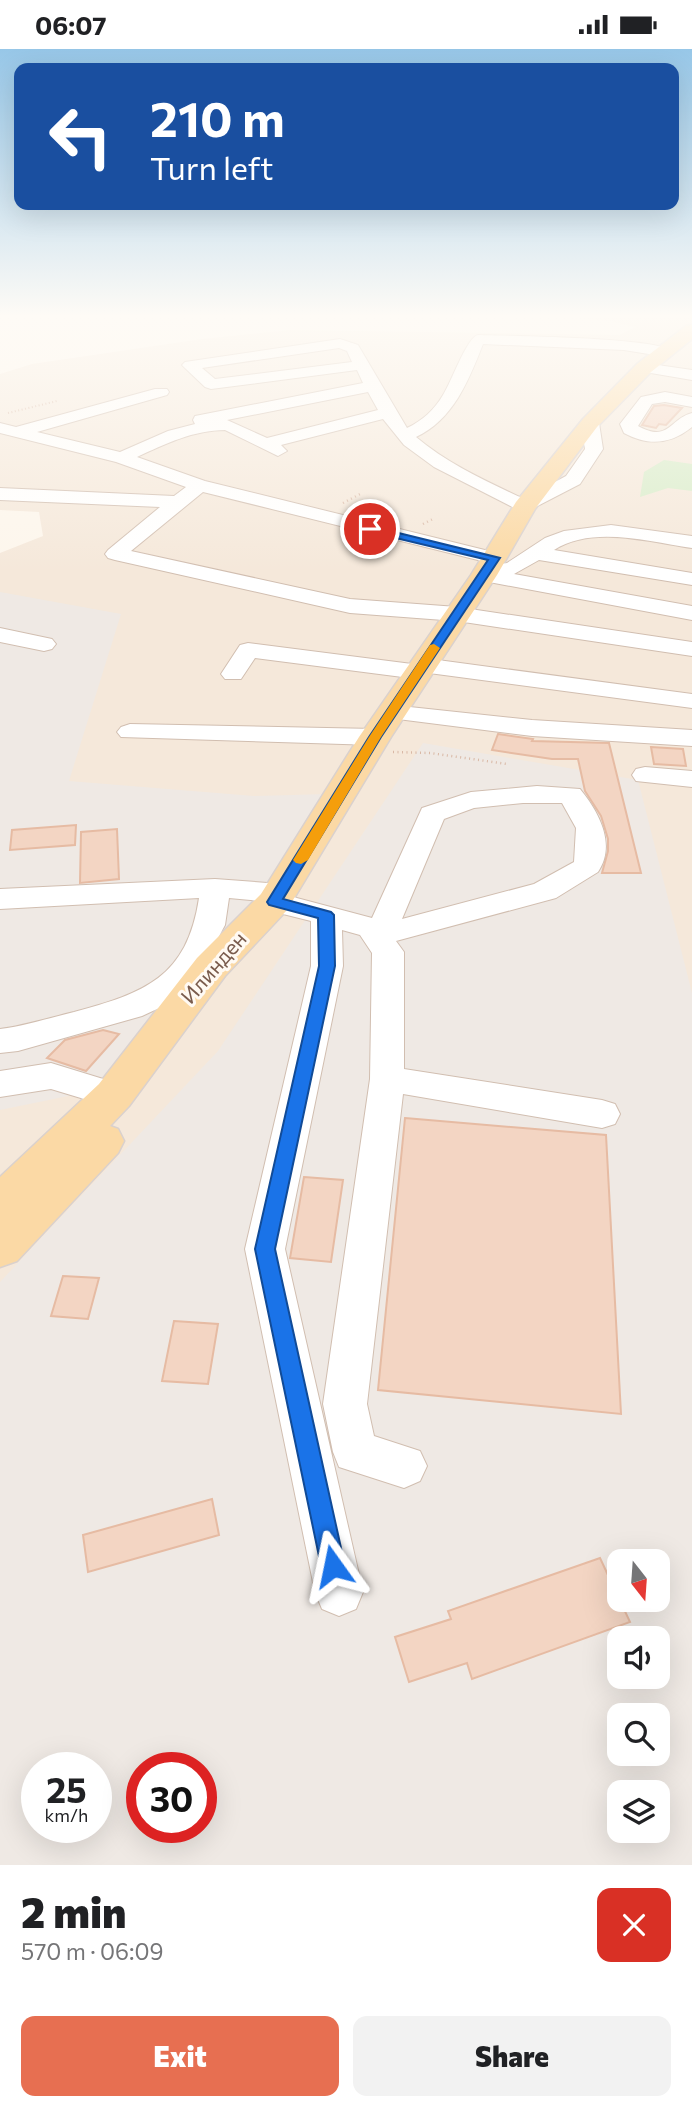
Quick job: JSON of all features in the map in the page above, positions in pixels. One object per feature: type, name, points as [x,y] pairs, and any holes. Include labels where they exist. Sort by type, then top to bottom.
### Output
[{"type":"main road","points":[[271,904],[391,712],[488,569],[524,507],[590,423],[610,403]]},
{"type":"main road","name":"Илинден","points":[[0,1206],[114,1095],[211,967],[271,904]]},
{"type":"main road","name":"Илинден","points":[[0,1247],[132,1108],[235,977],[271,904]]},
{"type":"street","points":[[8,431],[119,403]]},
{"type":"street","points":[[207,426],[201,420],[289,403]]},
{"type":"street","points":[[384,403],[406,435],[426,453],[473,482],[524,507]]},
{"type":"street","points":[[406,435],[418,431],[446,403]]},
{"type":"street","points":[[645,403],[629,424],[634,431],[660,438],[672,436],[692,418]]},
{"type":"street","points":[[122,458],[148,445],[207,426],[228,425],[272,448],[390,412]]},
{"type":"street","points":[[8,431],[122,458],[199,485],[488,569],[692,613]]},
{"type":"street","points":[[199,485],[116,554],[350,606],[457,614],[692,649]]},
{"type":"street","points":[[0,494],[177,502]]},
{"type":"street","points":[[488,569],[513,568],[545,545],[577,533],[599,529],[692,542]]},
{"type":"street","points":[[535,553],[692,579]]},
{"type":"street","points":[[0,635],[44,644]]},
{"type":"street","points":[[233,674],[248,650],[692,701]]},
{"type":"street","points":[[391,712],[532,728],[692,738]]},
{"type":"street","points":[[130,732],[371,744]]},
{"type":"street","points":[[645,775],[692,779]]},
{"type":"street","points":[[537,794],[570,795],[583,811],[593,836],[588,866],[545,891],[376,936],[390,914],[432,814],[459,801],[489,796],[537,794]]},
{"type":"street","points":[[0,1041],[19,1039],[130,1008],[163,993],[186,969],[210,925],[215,888]]},
{"type":"street","points":[[0,899],[215,888],[370,928],[388,952],[387,1079],[345,1404],[355,1452],[404,1466]]},
{"type":"street","points":[[326,915],[327,966],[265,1249],[339,1592]]},
{"type":"street","points":[[0,1084],[51,1076],[114,1095]]},
{"type":"street","points":[[387,1079],[602,1114]]},
{"type":"path","points":[[0,415],[50,403]]},
{"type":"path","points":[[371,744],[508,764]]},
{"type":"shaded area","points":[[0,403],[692,403],[692,1865],[0,1865],[0,553],[43,536],[39,512],[0,510]]},
{"type":"shaded area","points":[[0,592],[121,614],[69,781],[254,796],[329,794],[266,898],[112,1087],[0,1110]]},
{"type":"shaded area","points":[[423,743],[638,780],[692,993],[692,1865],[0,1865],[0,1282],[218,1051]]},
{"type":"green space","points":[[664,460],[692,464],[692,491],[668,488],[640,497],[644,472]]},
{"type":"building","points":[[654,406],[682,408],[666,425],[659,424],[656,428],[642,425]]},
{"type":"building","points":[[498,734],[533,739],[532,741],[609,743],[641,873],[602,873],[608,839],[601,816],[585,791],[578,759],[552,759],[492,750]]},
{"type":"building","points":[[651,747],[683,749],[686,766],[654,764]]},
{"type":"building","points":[[76,825],[75,845],[10,850],[12,830]]},
{"type":"building","points":[[117,829],[119,879],[80,883],[81,832]]},
{"type":"building","points":[[103,1030],[119,1034],[86,1071],[47,1058],[65,1040]]},
{"type":"building","points":[[405,1118],[606,1135],[621,1414],[378,1390]]},
{"type":"building","points":[[304,1177],[343,1180],[331,1262],[290,1258]]},
{"type":"building","points":[[63,1276],[99,1278],[88,1319],[51,1316]]},
{"type":"building","points":[[174,1321],[218,1324],[208,1384],[162,1381]]},
{"type":"building","points":[[212,1499],[219,1535],[88,1572],[83,1535]]},
{"type":"building","points":[[600,1558],[607,1573],[607,1612],[625,1612],[630,1622],[607,1626],[607,1630],[472,1679],[467,1663],[409,1682],[395,1637],[451,1619],[448,1611]]},
{"type":"slow traffic","points":[[301,860],[375,737],[434,648]]},
{"type":"route","points":[[333,1566],[265,1249],[327,966],[326,915],[274,902],[375,737],[494,558],[370,529]]}]
